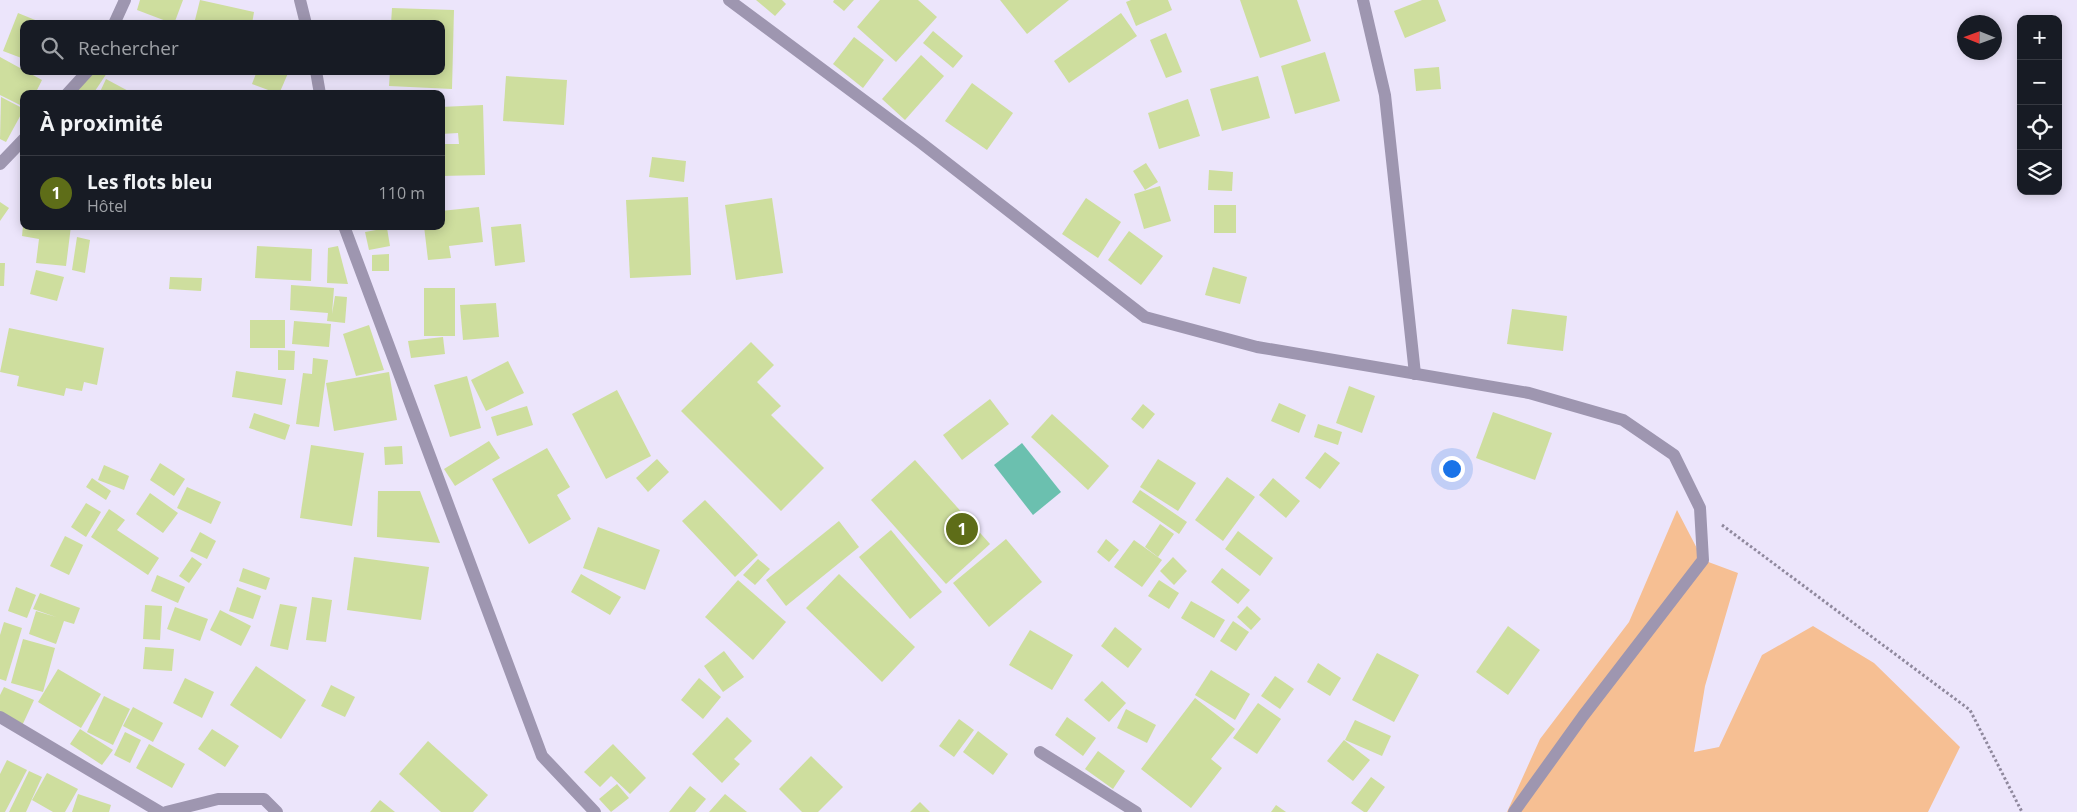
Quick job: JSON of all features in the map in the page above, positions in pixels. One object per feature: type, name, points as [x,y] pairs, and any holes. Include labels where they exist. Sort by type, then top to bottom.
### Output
[{"type":"street","points":[[116,20],[125,0]]},
{"type":"street","points":[[300,0],[305,20]]},
{"type":"street","points":[[730,0],[920,142],[1146,317],[1257,347],[1529,393],[1623,420],[1674,455],[1700,508],[1702,560],[1583,716],[1514,812]]},
{"type":"street","points":[[1363,0],[1385,95],[1415,374]]},
{"type":"street","points":[[71,90],[84,75]]},
{"type":"street","points":[[317,75],[319,90]]},
{"type":"street","points":[[0,164],[20,143]]},
{"type":"street","points":[[345,230],[542,756],[595,812]]},
{"type":"street","points":[[0,717],[160,812]]},
{"type":"street","points":[[1040,752],[1136,812]]},
{"type":"street","points":[[166,812],[218,799],[264,800],[277,812]]},
{"type":"path","points":[[1700,508],[1970,710],[2022,812]]},
{"type":"shaded area","points":[[1022,443],[1061,492],[1033,515],[994,465]]},
{"type":"shaded area","points":[[1677,510],[1703,560],[1738,573],[1705,686],[1694,752],[1719,747],[1762,655],[1813,626],[1874,663],[1960,747],[1928,812],[1507,812],[1540,739],[1629,622]]},
{"type":"building","points":[[140,0],[183,0],[176,20],[163,20],[137,10]]},
{"type":"building","points":[[200,0],[254,12],[253,20],[195,20]]},
{"type":"building","points":[[756,0],[782,0],[786,4],[775,16]]},
{"type":"building","points":[[834,0],[854,0],[844,11],[833,2]]},
{"type":"building","points":[[880,0],[918,0],[937,17],[896,62],[857,27]]},
{"type":"building","points":[[1000,0],[1069,0],[1027,34]]},
{"type":"building","points":[[1131,0],[1168,0],[1172,10],[1136,26],[1126,2]]},
{"type":"building","points":[[1240,0],[1297,0],[1311,41],[1260,58]]},
{"type":"building","points":[[1422,0],[1438,0],[1446,21],[1405,38],[1394,11]]},
{"type":"building","points":[[392,8],[454,10],[452,89],[389,86],[390,75],[445,75],[445,20],[391,20]]},
{"type":"building","points":[[18,13],[35,20],[20,20],[20,57],[3,51]]},
{"type":"building","points":[[1121,13],[1137,36],[1069,83],[1054,61]]},
{"type":"building","points":[[933,31],[963,56],[953,68],[923,43]]},
{"type":"building","points":[[1166,33],[1182,72],[1166,78],[1150,40]]},
{"type":"building","points":[[854,37],[884,60],[863,88],[833,64]]},
{"type":"building","points":[[1325,52],[1340,101],[1295,114],[1281,66]]},
{"type":"building","points":[[921,55],[944,76],[905,120],[882,99]]},
{"type":"building","points":[[0,57],[20,68],[20,75],[33,75],[42,80],[37,90],[20,90],[20,105],[0,95]]},
{"type":"building","points":[[1439,67],[1441,89],[1416,91],[1414,69]]},
{"type":"building","points":[[87,75],[106,75],[96,90],[78,90]]},
{"type":"building","points":[[255,75],[287,75],[281,90],[268,90],[252,84]]},
{"type":"building","points":[[506,76],[567,80],[564,125],[503,121]]},
{"type":"building","points":[[1258,76],[1270,118],[1222,131],[1210,89]]},
{"type":"building","points":[[106,79],[127,90],[101,90]]},
{"type":"building","points":[[972,83],[1013,113],[987,150],[945,121]]},
{"type":"building","points":[[1,97],[20,107],[20,116],[6,142],[0,139]]},
{"type":"building","points":[[1188,99],[1200,136],[1159,149],[1148,113]]},
{"type":"building","points":[[483,105],[485,175],[445,176],[445,144],[459,144],[458,133],[445,134],[445,107]]},
{"type":"building","points":[[652,157],[686,161],[684,182],[649,177]]},
{"type":"building","points":[[1146,163],[1158,182],[1145,190],[1133,171]]},
{"type":"building","points":[[1209,170],[1233,172],[1232,191],[1208,190]]},
{"type":"building","points":[[1160,186],[1171,221],[1144,229],[1134,194]]},
{"type":"building","points":[[688,197],[691,275],[630,278],[626,200]]},
{"type":"building","points":[[772,198],[783,273],[736,280],[725,205]]},
{"type":"building","points":[[1086,198],[1121,222],[1098,258],[1062,234]]},
{"type":"building","points":[[0,202],[9,208],[0,221]]},
{"type":"building","points":[[1214,205],[1236,205],[1236,233],[1214,233]]},
{"type":"building","points":[[479,207],[483,242],[449,246],[451,258],[428,260],[424,230],[445,230],[445,211]]},
{"type":"building","points":[[521,224],[525,262],[495,266],[491,227]]},
{"type":"building","points":[[23,230],[70,230],[66,266],[36,263],[39,239],[22,236]]},
{"type":"building","points":[[387,230],[390,246],[369,250],[365,232]]},
{"type":"building","points":[[1129,231],[1163,256],[1141,285],[1108,260]]},
{"type":"building","points":[[77,237],[90,240],[85,273],[72,270]]},
{"type":"building","points":[[257,246],[312,249],[311,281],[255,278]]},
{"type":"building","points":[[338,246],[348,284],[327,283],[328,248]]},
{"type":"building","points":[[389,254],[389,271],[372,271],[372,255]]},
{"type":"building","points":[[0,263],[5,263],[4,286],[0,286]]},
{"type":"building","points":[[1213,267],[1247,277],[1240,304],[1205,295]]},
{"type":"building","points":[[36,270],[64,277],[57,301],[30,294]]},
{"type":"building","points":[[170,277],[202,278],[201,291],[169,289]]},
{"type":"building","points":[[291,285],[334,288],[332,314],[335,296],[347,297],[345,323],[327,321],[328,313],[290,310]]},
{"type":"building","points":[[424,288],[455,288],[455,336],[424,336]]},
{"type":"building","points":[[496,303],[499,337],[463,340],[460,305]]},
{"type":"building","points":[[1512,309],[1567,316],[1563,351],[1507,344]]},
{"type":"building","points":[[250,320],[285,320],[285,348],[250,348]]},
{"type":"building","points":[[294,321],[331,324],[329,347],[292,344]]},
{"type":"building","points":[[369,325],[384,370],[356,376],[343,334]]},
{"type":"building","points":[[9,328],[104,348],[97,385],[84,382],[82,391],[66,388],[64,396],[17,386],[19,376],[0,372]]},
{"type":"building","points":[[443,337],[445,354],[411,358],[408,341]]},
{"type":"building","points":[[751,342],[774,365],[757,382],[781,406],[771,415],[824,468],[781,511],[681,411]]},
{"type":"building","points":[[278,350],[295,351],[294,370],[278,370]]},
{"type":"building","points":[[313,358],[328,360],[319,427],[296,424],[303,373],[312,374]]},
{"type":"building","points":[[508,361],[524,393],[486,411],[471,380]]},
{"type":"building","points":[[236,371],[286,379],[282,405],[232,397]]},
{"type":"building","points":[[389,372],[397,420],[334,431],[326,383]]},
{"type":"building","points":[[467,376],[481,428],[450,437],[434,385]]},
{"type":"building","points":[[1349,386],[1375,396],[1362,433],[1336,423]]},
{"type":"building","points":[[617,390],[651,456],[606,479],[572,414]]},
{"type":"building","points":[[990,399],[1009,424],[962,460],[943,435]]},
{"type":"building","points":[[1279,403],[1306,415],[1299,433],[1271,421]]},
{"type":"building","points":[[1143,404],[1155,414],[1143,429],[1131,419]]},
{"type":"building","points":[[527,406],[533,425],[497,436],[491,417]]},
{"type":"building","points":[[1493,412],[1552,433],[1535,480],[1476,458]]},
{"type":"building","points":[[254,413],[290,425],[285,440],[249,428]]},
{"type":"building","points":[[1052,414],[1109,466],[1088,490],[1031,437]]},
{"type":"building","points":[[1318,424],[1342,432],[1338,445],[1314,437]]},
{"type":"building","points":[[489,441],[500,458],[455,486],[444,469]]},
{"type":"building","points":[[311,445],[364,453],[352,526],[300,518]]},
{"type":"building","points":[[402,446],[403,464],[385,465],[384,447]]},
{"type":"building","points":[[547,448],[570,487],[557,495],[571,519],[529,544],[492,479]]},
{"type":"building","points":[[1325,452],[1340,463],[1320,489],[1305,478]]},
{"type":"building","points":[[657,459],[669,472],[648,492],[636,478]]},
{"type":"building","points":[[1158,459],[1196,483],[1178,511],[1140,487]]},
{"type":"building","points":[[915,460],[990,544],[946,584],[871,500]]},
{"type":"building","points":[[160,463],[185,479],[174,496],[150,480]]},
{"type":"building","points":[[104,465],[129,476],[124,490],[98,480]]},
{"type":"building","points":[[1227,477],[1255,497],[1223,541],[1195,520]]},
{"type":"building","points":[[92,478],[111,491],[106,500],[86,487]]},
{"type":"building","points":[[1273,478],[1300,501],[1286,518],[1259,495]]},
{"type":"building","points":[[187,487],[221,502],[211,524],[177,508]]},
{"type":"building","points":[[1140,490],[1187,522],[1179,534],[1132,502]]},
{"type":"building","points":[[378,491],[420,491],[440,543],[377,537]]},
{"type":"building","points":[[150,493],[178,513],[163,533],[136,514]]},
{"type":"building","points":[[705,500],[758,555],[735,577],[682,521]]},
{"type":"building","points":[[86,503],[101,512],[86,537],[71,527]]},
{"type":"building","points":[[109,509],[125,520],[117,530],[159,558],[148,575],[91,537]]},
{"type":"building","points":[[839,521],[859,547],[786,606],[766,580]]},
{"type":"building","points":[[1160,524],[1174,534],[1158,557],[1145,547]]},
{"type":"building","points":[[598,527],[660,550],[645,590],[583,568]]},
{"type":"building","points":[[891,530],[942,592],[910,619],[859,557]]},
{"type":"building","points":[[1238,531],[1273,558],[1260,576],[1225,549]]},
{"type":"building","points":[[200,532],[216,541],[207,559],[190,551]]},
{"type":"building","points":[[65,536],[83,545],[69,575],[50,566]]},
{"type":"building","points":[[1006,539],[1042,582],[989,627],[953,583]]},
{"type":"building","points":[[1106,539],[1119,550],[1109,562],[1097,552]]},
{"type":"building","points":[[1134,540],[1162,560],[1142,587],[1114,567]]},
{"type":"building","points":[[192,557],[202,564],[189,583],[179,576]]},
{"type":"building","points":[[354,557],[429,567],[421,620],[347,610]]},
{"type":"building","points":[[1173,557],[1187,571],[1174,585],[1160,571]]},
{"type":"building","points":[[758,559],[770,569],[755,585],[743,575]]},
{"type":"building","points":[[243,568],[270,578],[266,590],[239,581]]},
{"type":"building","points":[[1222,568],[1250,590],[1238,604],[1211,582]]},
{"type":"building","points":[[581,574],[621,597],[610,615],[571,592]]},
{"type":"building","points":[[839,574],[915,647],[882,682],[806,608]]},
{"type":"building","points":[[157,575],[185,587],[178,603],[151,591]]},
{"type":"building","points":[[738,580],[786,622],[753,660],[705,617]]},
{"type":"building","points":[[1159,580],[1179,593],[1169,609],[1148,596]]},
{"type":"building","points":[[16,587],[36,595],[27,618],[8,611]]},
{"type":"building","points":[[237,587],[261,596],[253,619],[229,611]]},
{"type":"building","points":[[40,593],[80,608],[74,624],[64,621],[56,644],[29,634],[36,611],[56,617],[33,609]]},
{"type":"building","points":[[312,597],[332,600],[326,642],[306,640]]},
{"type":"building","points":[[1191,601],[1225,620],[1214,638],[1181,618]]},
{"type":"building","points":[[280,604],[297,607],[288,650],[270,646]]},
{"type":"building","points":[[145,605],[162,606],[160,640],[143,639]]},
{"type":"building","points":[[1247,606],[1261,619],[1251,630],[1237,617]]},
{"type":"building","points":[[175,607],[208,619],[200,641],[167,629]]},
{"type":"building","points":[[220,610],[251,626],[241,646],[210,630]]},
{"type":"building","points":[[1233,621],[1249,632],[1236,651],[1220,641]]},
{"type":"building","points":[[4,622],[22,628],[6,681],[0,679],[0,635]]},
{"type":"building","points":[[1508,626],[1540,650],[1508,695],[1476,672]]},
{"type":"building","points":[[1115,627],[1142,649],[1128,668],[1101,646]]},
{"type":"building","points":[[1030,630],[1073,655],[1052,690],[1009,665]]},
{"type":"building","points":[[23,639],[55,648],[43,692],[11,683]]},
{"type":"building","points":[[145,647],[174,649],[172,671],[143,669]]},
{"type":"building","points":[[724,651],[744,677],[723,692],[704,666]]},
{"type":"building","points":[[1377,653],[1419,675],[1394,722],[1352,700]]},
{"type":"building","points":[[1318,663],[1341,678],[1330,696],[1307,682]]},
{"type":"building","points":[[256,666],[306,700],[281,739],[230,705]]},
{"type":"building","points":[[58,669],[101,694],[81,728],[38,702]]},
{"type":"building","points":[[1211,670],[1250,694],[1235,720],[1195,695]]},
{"type":"building","points":[[1275,676],[1294,689],[1280,709],[1261,696]]},
{"type":"building","points":[[185,678],[214,692],[202,718],[173,703]]},
{"type":"building","points":[[699,678],[721,697],[703,719],[681,700]]},
{"type":"building","points":[[1102,681],[1126,703],[1109,722],[1084,700]]},
{"type":"building","points":[[331,685],[355,697],[345,717],[321,706]]},
{"type":"building","points":[[4,687],[34,700],[20,730],[0,721],[0,695]]},
{"type":"building","points":[[104,696],[130,709],[113,745],[87,732]]},
{"type":"building","points":[[1195,698],[1235,729],[1211,759],[1222,768],[1191,808],[1141,769]]},
{"type":"building","points":[[1258,703],[1281,719],[1257,754],[1233,738]]},
{"type":"building","points":[[133,707],[163,723],[153,742],[123,726]]},
{"type":"building","points":[[1126,709],[1156,725],[1147,743],[1117,728]]},
{"type":"building","points":[[727,717],[752,741],[734,759],[740,764],[722,783],[692,754]]},
{"type":"building","points":[[1067,717],[1096,738],[1083,756],[1055,735]]},
{"type":"building","points":[[959,719],[974,730],[954,757],[939,746]]},
{"type":"building","points":[[1355,720],[1391,736],[1382,756],[1345,740]]},
{"type":"building","points":[[80,729],[113,750],[102,765],[70,744]]},
{"type":"building","points":[[212,729],[239,746],[225,767],[198,749]]},
{"type":"building","points":[[978,731],[1008,754],[993,775],[963,752]]},
{"type":"building","points":[[125,732],[141,740],[130,763],[114,755]]},
{"type":"building","points":[[1344,740],[1370,760],[1353,781],[1327,761]]},
{"type":"building","points":[[428,741],[488,795],[473,812],[441,812],[399,774]]},
{"type":"building","points":[[149,744],[185,764],[172,788],[136,768]]},
{"type":"building","points":[[613,744],[646,778],[630,794],[611,776],[600,787],[584,772]]},
{"type":"building","points":[[1098,751],[1125,771],[1113,789],[1085,769]]},
{"type":"building","points":[[811,756],[843,787],[818,812],[802,812],[779,789]]},
{"type":"building","points":[[7,760],[27,770],[5,812],[0,812],[0,774]]},
{"type":"building","points":[[29,771],[42,777],[26,812],[9,812]]},
{"type":"building","points":[[47,773],[78,789],[65,812],[53,812],[32,800]]},
{"type":"building","points":[[1371,777],[1385,787],[1367,812],[1364,812],[1351,803]]},
{"type":"building","points":[[617,784],[629,798],[611,812],[599,799]]},
{"type":"building","points":[[690,786],[706,799],[695,812],[669,812]]},
{"type":"building","points":[[78,794],[111,805],[109,812],[72,812]]},
{"type":"building","points":[[725,794],[747,812],[709,812]]},
{"type":"building","points":[[380,800],[395,812],[370,812]]},
{"type":"building","points":[[920,802],[930,812],[910,812]]},
{"type":"building","points":[[1276,805],[1286,812],[1271,812]]},
{"type":"place","name":"Les flots bleu","points":[[962,529]]}]
